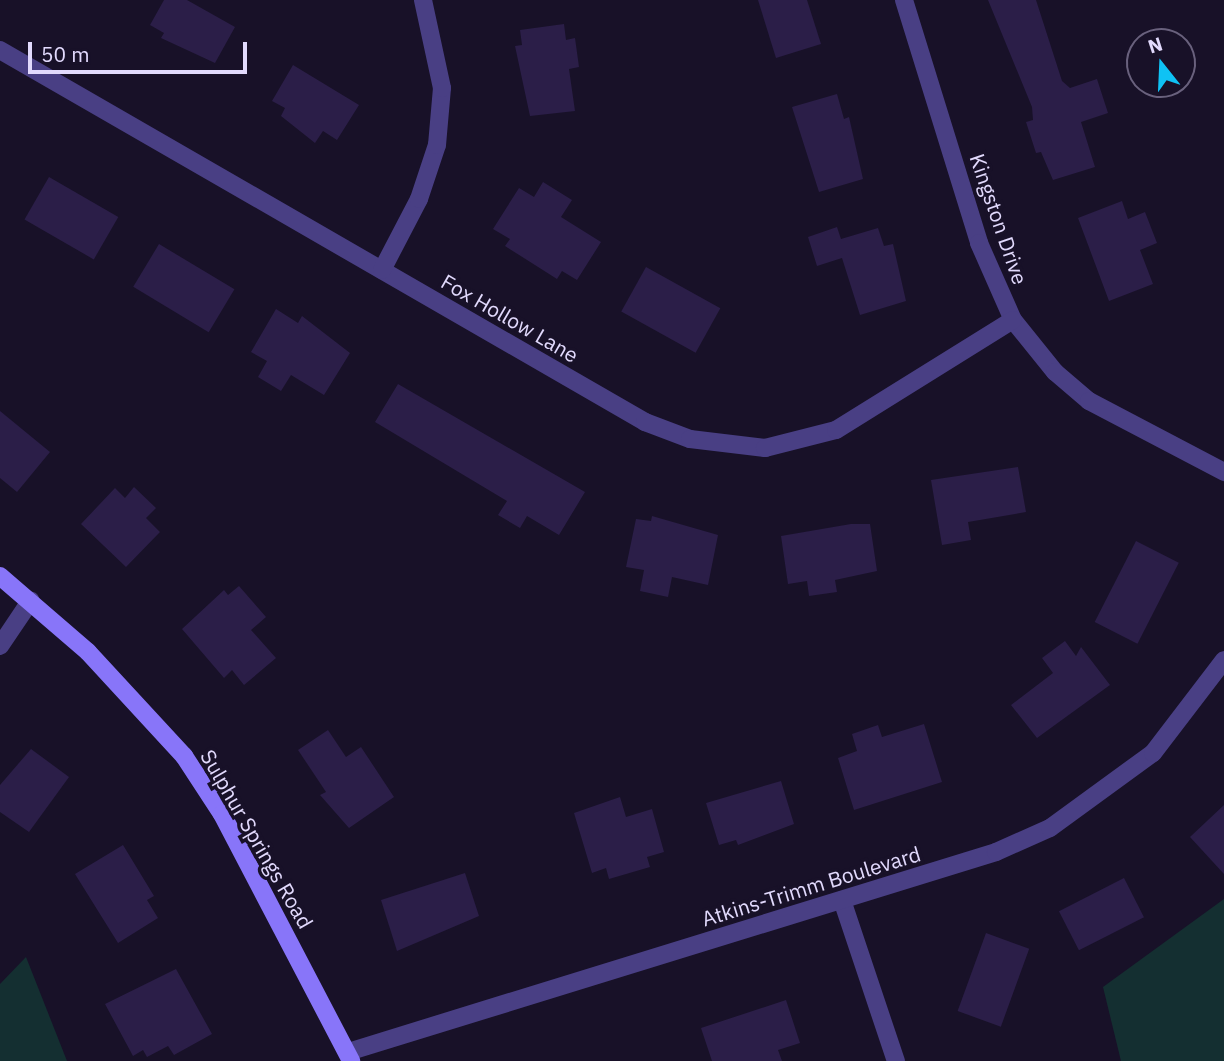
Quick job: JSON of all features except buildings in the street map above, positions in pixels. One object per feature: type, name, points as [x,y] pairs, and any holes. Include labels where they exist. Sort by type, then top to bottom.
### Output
[{"type":"street","points":[[382,270],[419,200],[437,145],[441,78],[424,0]]},
{"type":"street","name":"Kingston Drive","points":[[904,0],[979,243],[1013,320],[1055,372],[1090,401],[1224,472]]},
{"type":"street","name":"Fox Hollow Lane","points":[[0,50],[645,422],[724,446],[765,448],[836,430],[1013,320]]},
{"type":"street","name":"Sulphur Springs Road","points":[[0,576],[31,600],[184,756],[222,814],[350,1057]]},
{"type":"street","points":[[0,646],[31,600]]},
{"type":"street","name":"Atkins-Trimm Boulevard","points":[[350,1057],[996,852],[1098,798],[1160,745],[1224,660]]},
{"type":"street","points":[[842,900],[896,1061]]},
{"type":"green space","points":[[1224,899],[1224,1061],[1121,1061],[1103,987]]},
{"type":"green space","points":[[26,957],[67,1061],[0,1061],[0,984]]}]
